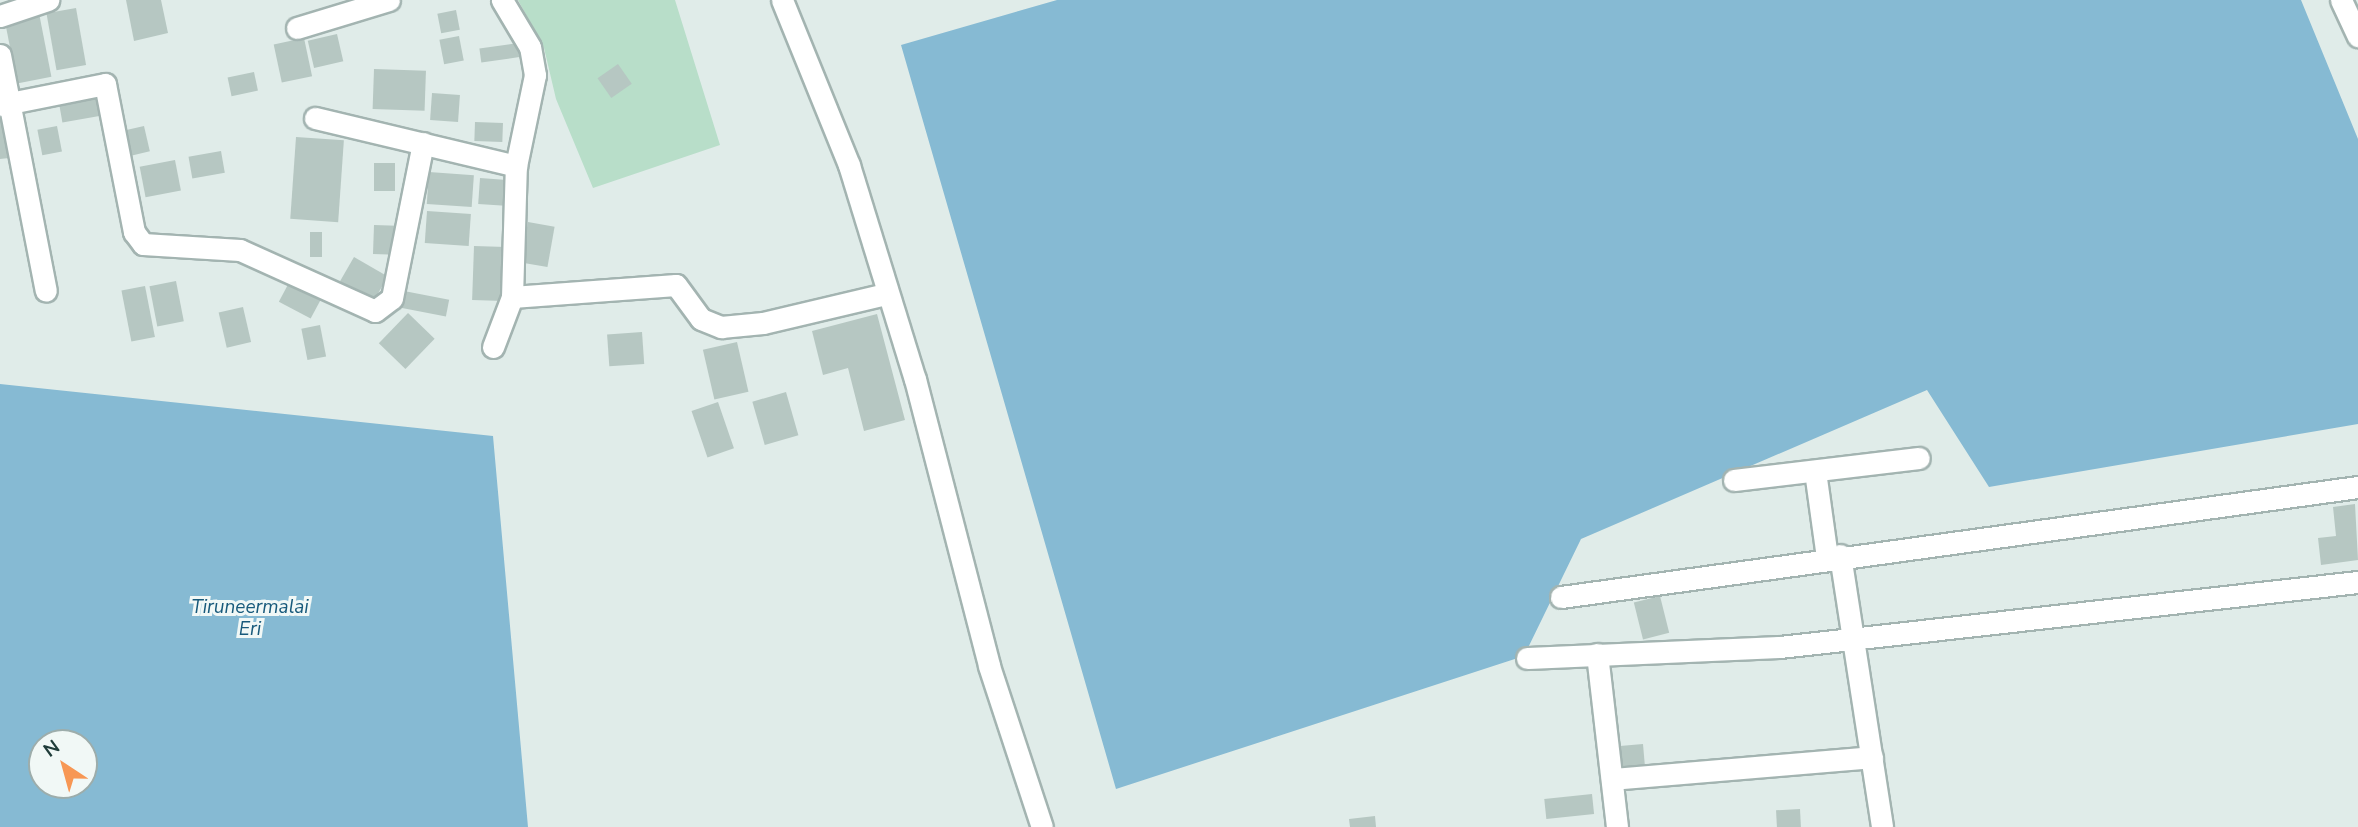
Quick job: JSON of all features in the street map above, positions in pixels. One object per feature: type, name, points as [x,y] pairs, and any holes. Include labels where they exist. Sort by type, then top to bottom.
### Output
[{"type":"street","points":[[0,16],[48,0]]},
{"type":"street","points":[[297,28],[389,0]]},
{"type":"street","points":[[494,346],[512,297],[516,166],[535,75],[530,47],[502,0]]},
{"type":"street","points":[[782,0],[849,166],[886,294],[915,379],[989,666],[1042,827]]},
{"type":"street","points":[[2341,0],[2357,31]]},
{"type":"street","points":[[0,55],[4,105],[46,291]]},
{"type":"street","points":[[4,105],[105,84],[134,233],[143,244],[240,250],[375,311],[392,298],[423,143]]},
{"type":"street","points":[[315,118],[516,166]]},
{"type":"street","points":[[512,297],[676,285],[701,319],[721,327],[763,323],[886,294]]},
{"type":"street","points":[[1734,480],[1919,458]]},
{"type":"street","points":[[1815,471],[1854,639],[1882,827]]},
{"type":"street","points":[[1561,597],[1834,556],[2358,487]]},
{"type":"street","points":[[1527,658],[1854,639],[2358,582]]},
{"type":"street","points":[[1597,654],[1617,827]]},
{"type":"street","points":[[1612,779],[1872,757]]},
{"type":"green space","points":[[518,0],[675,0],[720,145],[593,188],[556,99],[544,48]]},
{"type":"water","points":[[1057,0],[2301,0],[2358,139],[2358,424],[1989,487],[1927,390],[1581,539],[1524,656],[1116,789],[901,45]]},
{"type":"water","name":"Tiruneermalai Eri","points":[[0,384],[493,436],[528,827],[0,827]]},
{"type":"building","points":[[126,0],[161,0],[168,33],[134,41]]},
{"type":"building","points":[[76,8],[86,65],[57,70],[46,13]]},
{"type":"building","points":[[456,10],[460,30],[441,33],[437,14]]},
{"type":"building","points":[[39,13],[51,77],[17,83],[5,20]]},
{"type":"building","points":[[337,34],[343,61],[314,68],[308,41]]},
{"type":"building","points":[[459,36],[464,61],[444,64],[439,40]]},
{"type":"building","points":[[304,38],[312,76],[282,83],[274,44]]},
{"type":"building","points":[[519,43],[521,57],[481,62],[479,49]]},
{"type":"building","points":[[618,64],[632,84],[611,98],[598,78]]},
{"type":"building","points":[[374,69],[426,71],[425,111],[373,109]]},
{"type":"building","points":[[254,72],[258,91],[232,96],[228,78]]},
{"type":"building","points":[[432,93],[460,95],[458,122],[430,120]]},
{"type":"building","points":[[97,94],[101,116],[62,122],[59,101]]},
{"type":"building","points":[[0,116],[9,158],[0,159]]},
{"type":"building","points":[[475,122],[503,123],[502,142],[474,141]]},
{"type":"building","points":[[57,126],[62,152],[42,155],[37,130]]},
{"type":"building","points":[[144,126],[150,151],[123,158],[117,132]]},
{"type":"building","points":[[296,137],[344,140],[338,222],[290,219]]},
{"type":"building","points":[[221,151],[225,173],[192,178],[189,157]]},
{"type":"building","points":[[175,160],[181,190],[146,197],[140,167]]},
{"type":"building","points":[[374,163],[395,163],[395,191],[374,191]]},
{"type":"building","points":[[429,172],[474,175],[472,207],[427,204]]},
{"type":"building","points":[[480,178],[507,180],[505,206],[478,204]]},
{"type":"building","points":[[427,211],[471,214],[469,246],[425,243]]},
{"type":"building","points":[[528,222],[555,227],[547,267],[521,262]]},
{"type":"building","points":[[374,225],[397,226],[396,255],[373,254]]},
{"type":"building","points":[[310,232],[322,232],[322,257],[310,257]]},
{"type":"building","points":[[474,246],[506,247],[504,301],[472,300]]},
{"type":"building","points":[[354,257],[388,276],[374,301],[340,281]]},
{"type":"building","points":[[292,277],[324,294],[311,319],[279,302]]},
{"type":"building","points":[[176,281],[184,321],[157,326],[149,286]]},
{"type":"building","points":[[145,286],[155,337],[131,342],[121,291]]},
{"type":"building","points":[[404,291],[449,300],[446,316],[401,308]]},
{"type":"building","points":[[243,307],[251,342],[227,348],[219,313]]},
{"type":"building","points":[[408,313],[435,339],[405,369],[379,343]]},
{"type":"building","points":[[877,314],[905,420],[864,431],[848,368],[823,375],[812,331]]},
{"type":"building","points":[[320,325],[326,356],[307,360],[301,329]]},
{"type":"building","points":[[642,332],[644,364],[609,366],[607,334]]},
{"type":"building","points":[[737,342],[748,392],[714,400],[703,350]]},
{"type":"building","points":[[786,392],[798,435],[765,445],[752,402]]},
{"type":"building","points":[[718,402],[734,448],[707,457],[692,411]]},
{"type":"building","points":[[2355,504],[2358,560],[2321,565],[2318,538],[2336,536],[2333,507]]},
{"type":"building","points":[[1660,596],[1669,633],[1643,639],[1634,603]]},
{"type":"building","points":[[1643,744],[1645,768],[1616,770],[1614,747]]},
{"type":"building","points":[[1592,794],[1594,814],[1546,819],[1544,799]]},
{"type":"building","points":[[1800,809],[1801,827],[1777,827],[1776,810]]},
{"type":"building","points":[[1375,816],[1376,827],[1350,827],[1349,819]]}]
